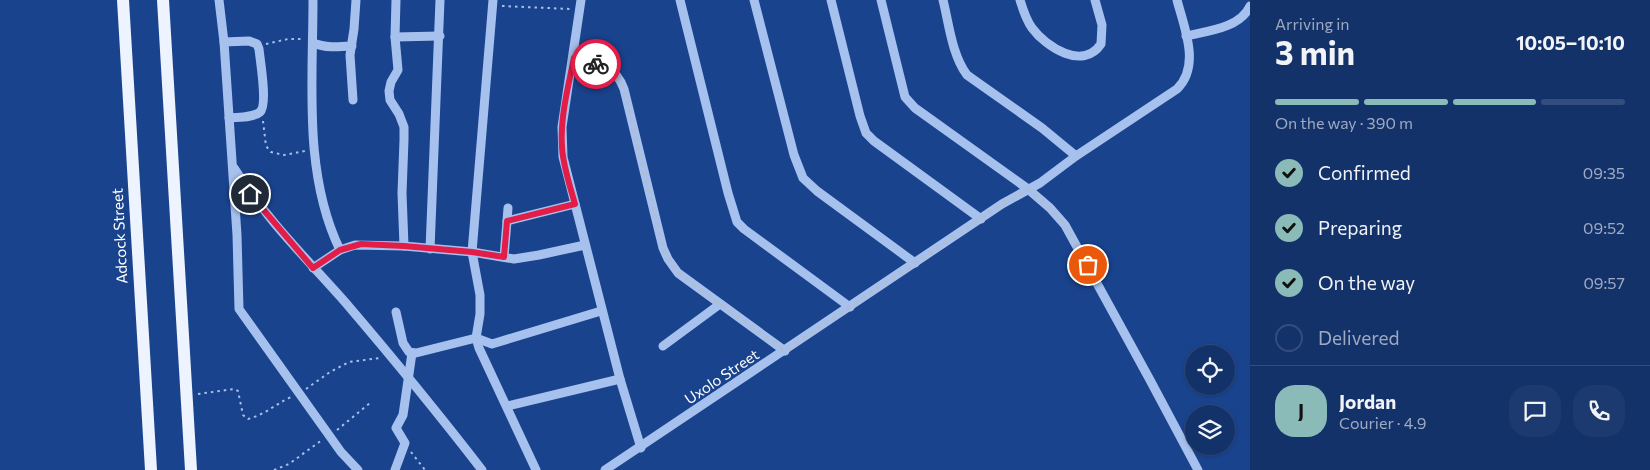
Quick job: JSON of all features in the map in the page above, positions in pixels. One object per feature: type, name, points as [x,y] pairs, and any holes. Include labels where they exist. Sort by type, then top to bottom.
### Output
[{"type":"main road","name":"Adcock Street","points":[[123,0],[151,470]]},
{"type":"main road","points":[[164,0],[191,470]]},
{"type":"street","points":[[219,0],[224,42],[237,236],[239,309],[298,394],[341,452],[358,470]]},
{"type":"street","points":[[312,0],[314,150],[328,225],[340,250]]},
{"type":"street","points":[[352,100],[350,68],[356,0]]},
{"type":"street","points":[[396,0],[395,37],[398,70],[389,86],[389,95],[404,127],[402,193],[404,246]]},
{"type":"street","points":[[430,249],[440,0]]},
{"type":"street","points":[[581,0],[561,138],[563,157],[602,311],[640,448]]},
{"type":"street","points":[[680,0],[728,193],[737,222],[850,308]]},
{"type":"street","points":[[754,0],[794,154],[803,178],[812,188],[915,263]]},
{"type":"street","points":[[830,0],[866,133],[884,149],[981,219]]},
{"type":"street","points":[[881,0],[902,87],[909,102],[1028,189],[1050,208],[1065,225],[1198,470]]},
{"type":"street","points":[[943,0],[954,45],[962,68],[967,75],[1042,128],[1076,156]]},
{"type":"street","points":[[1020,0],[1028,22],[1035,31],[1059,50],[1072,56],[1078,56],[1092,54],[1101,44],[1102,24],[1096,0]]},
{"type":"street","name":"Uxolo Street","points":[[606,470],[981,219],[1040,183],[1076,156],[1180,86],[1187,76],[1190,65],[1186,36],[1177,0]]},
{"type":"street","points":[[492,3],[472,252],[480,296],[480,314],[476,338],[536,470]]},
{"type":"street","points":[[1186,36],[1234,23],[1244,16],[1250,6]]},
{"type":"street","points":[[395,37],[440,36]]},
{"type":"street","points":[[224,42],[249,41],[257,44],[263,96],[263,107],[259,112],[229,118]]},
{"type":"street","points":[[313,42],[319,45],[336,47],[352,46]]},
{"type":"street","points":[[574,58],[611,69],[619,78],[624,90],[663,248],[678,273],[785,351]]},
{"type":"street","points":[[232,165],[262,210],[344,300],[434,408],[482,470]]},
{"type":"street","points":[[507,221],[575,204]]},
{"type":"street","points":[[504,257],[508,208]]},
{"type":"street","points":[[313,268],[340,250],[355,245],[404,246],[523,258],[585,244]]},
{"type":"street","points":[[662,346],[720,304]]},
{"type":"street","points":[[396,312],[403,343],[408,352],[416,353],[476,338],[492,344],[602,311]]},
{"type":"street","points":[[395,470],[405,443],[396,428],[403,415],[412,352]]},
{"type":"street","points":[[507,406],[620,379]]},
{"type":"path","points":[[492,3],[580,10]]},
{"type":"path","points":[[258,46],[288,39],[304,39],[313,42]]},
{"type":"path","points":[[259,112],[263,118],[266,146],[271,152],[284,155],[314,150]]},
{"type":"path","points":[[187,396],[234,389],[238,391],[243,415],[248,419],[262,416],[281,402],[316,384],[330,372],[348,362],[390,357]]},
{"type":"path","points":[[405,443],[424,470]]},
{"type":"way so far","points":[[596,64],[611,69],[617,74],[624,90],[663,248],[668,259],[678,273],[785,351],[1002,204],[1028,189],[1050,208],[1065,225],[1088,265]]},
{"type":"route","points":[[250,194],[313,268],[340,250],[361,244],[411,246],[504,257],[507,221],[575,204],[562,147],[562,127],[566,98],[574,58],[596,64]]}]
